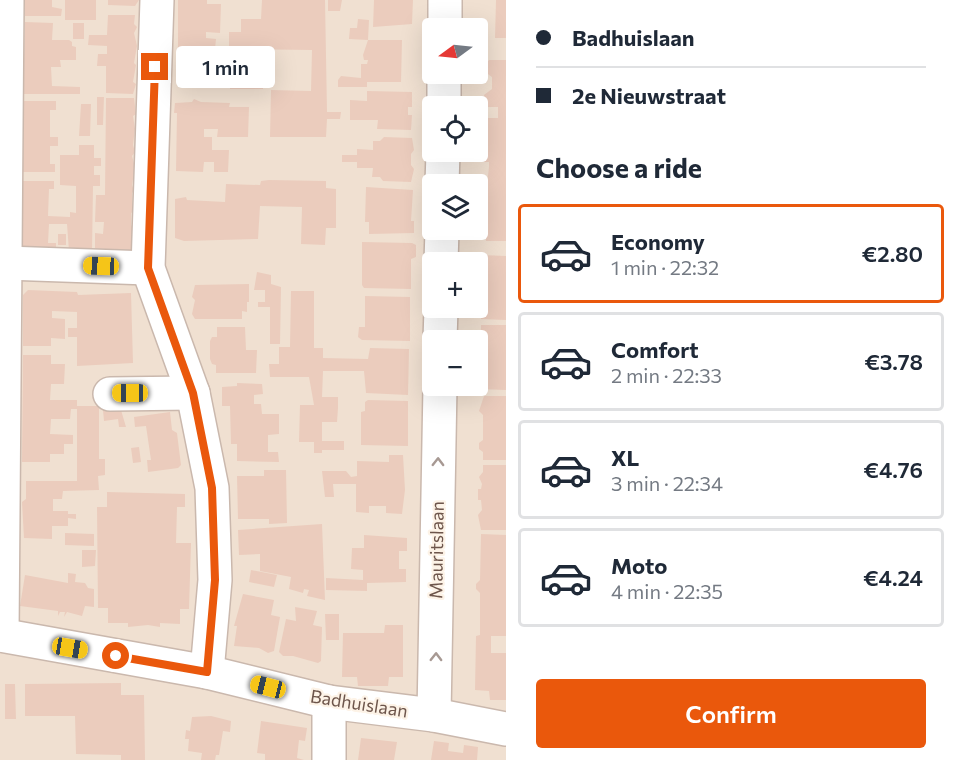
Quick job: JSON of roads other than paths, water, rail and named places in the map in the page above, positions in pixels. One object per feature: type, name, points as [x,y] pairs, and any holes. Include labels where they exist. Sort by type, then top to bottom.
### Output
[{"type":"street","points":[[1,635],[3,306],[6,264],[3,89],[7,0]]},
{"type":"street","points":[[157,0],[148,268],[193,393],[212,488],[215,580],[207,672]]},
{"type":"street","points":[[445,0],[445,18]]},
{"type":"street","points":[[6,264],[148,268]]},
{"type":"street","points":[[110,394],[193,393]]},
{"type":"street","name":"Mauritslaan","points":[[434,716],[440,396]]},
{"type":"street","name":"Badhuislaan","points":[[1,635],[207,672],[329,702],[434,716],[506,729]]},
{"type":"street","points":[[329,702],[329,760]]}]
